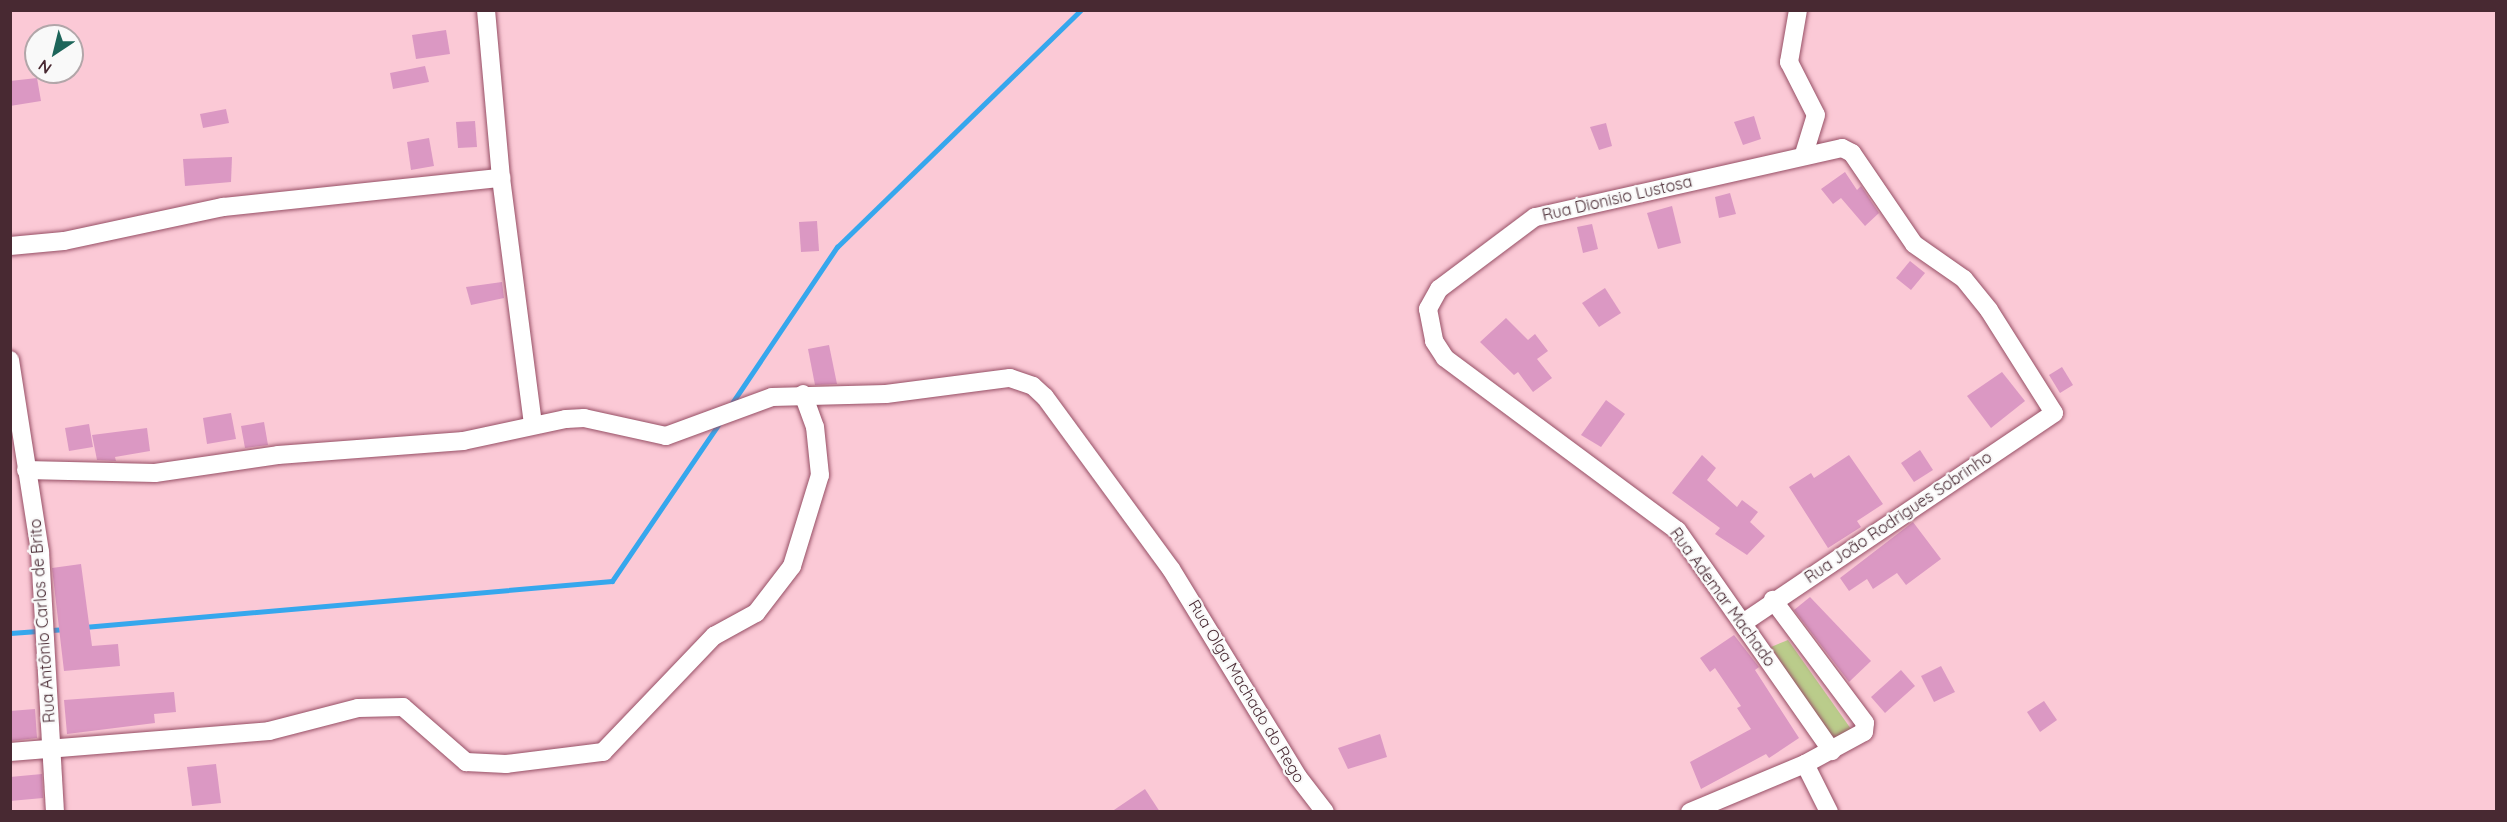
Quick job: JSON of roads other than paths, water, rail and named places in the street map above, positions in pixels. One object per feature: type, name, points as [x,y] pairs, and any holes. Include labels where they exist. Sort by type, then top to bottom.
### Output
[{"type":"street","points":[[486,10],[501,178],[533,424]]},
{"type":"street","points":[[1798,10],[1789,62],[1816,115],[1804,154]]},
{"type":"street","name":"Rua Dionisio Lustosa","points":[[1445,358],[1428,326],[1428,309],[1439,290],[1535,217],[1834,147],[1854,156],[1914,244],[1964,279],[1983,302],[2054,413]]},
{"type":"street","points":[[10,246],[64,241],[223,207],[501,178]]},
{"type":"street","name":"Rua Ademar Machado","points":[[1445,358],[1666,520],[1743,623],[1832,751]]},
{"type":"street","name":"Rua Antônio Carlos de Brito","points":[[10,360],[39,552],[55,812]]},
{"type":"street","name":"Rua Olga Machado do Rego","points":[[27,470],[155,473],[278,455],[463,441],[533,424],[584,418],[666,436],[681,433],[746,404],[803,394],[886,394],[988,378],[1024,382],[1045,397],[1171,568],[1298,777],[1325,812]]},
{"type":"street","points":[[10,752],[269,731],[358,708],[403,707],[466,762],[506,764],[603,752],[714,636],[756,613],[792,566],[820,475],[815,427],[803,394]]},
{"type":"street","points":[[680,673],[702,651],[776,603],[787,572],[824,506],[818,439],[829,395]]},
{"type":"street","name":"Rua João Rodrigues Sobrinho","points":[[1743,623],[1773,600],[2054,413]]},
{"type":"street","points":[[1690,812],[1805,764],[1864,732],[1865,723],[1773,600]]},
{"type":"street","points":[[1805,764],[1829,812]]},
{"type":"waterway","points":[[730,406],[837,247],[1081,10]]},
{"type":"waterway","points":[[84,627],[612,581],[720,422]]},
{"type":"waterway","points":[[10,633],[66,629]]}]
